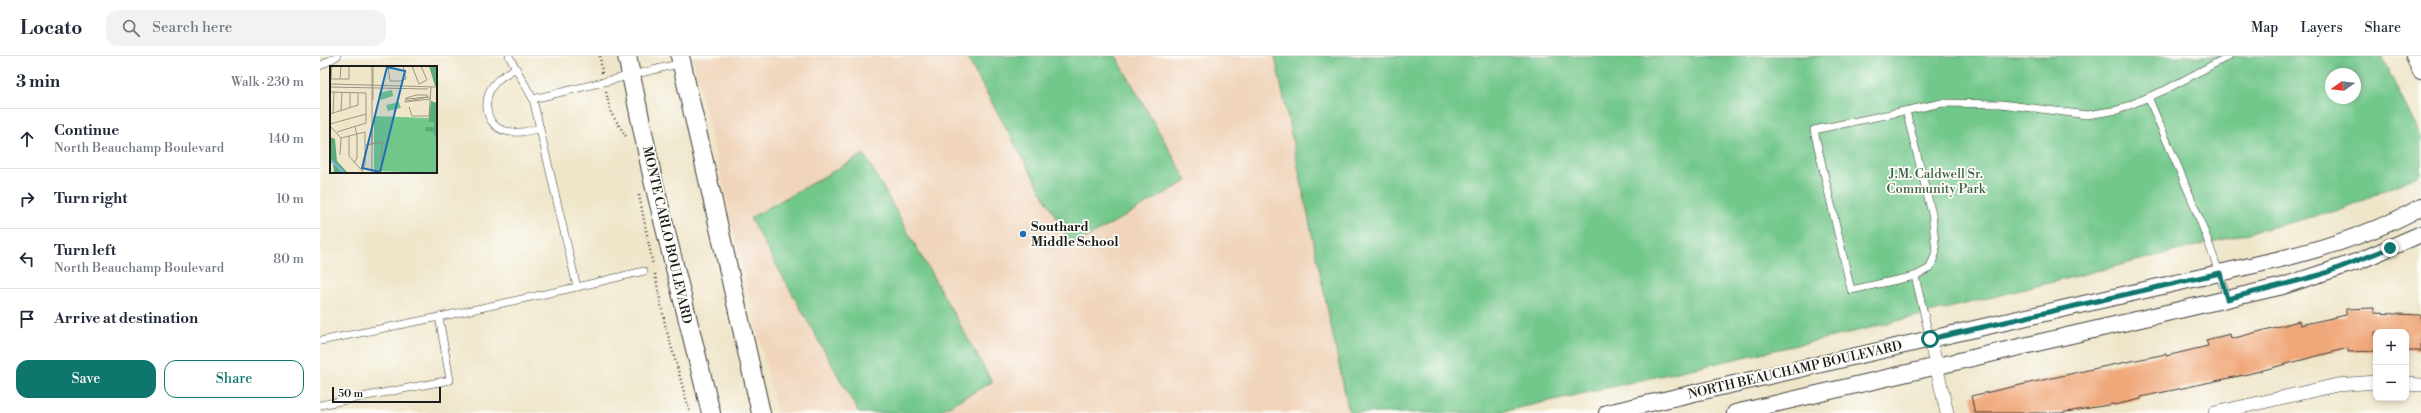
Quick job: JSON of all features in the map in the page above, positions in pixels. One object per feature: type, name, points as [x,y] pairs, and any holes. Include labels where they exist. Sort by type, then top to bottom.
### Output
[{"type":"main road","name":"MONTE CARLO BOULEVARD","points":[[627,56],[653,180],[711,413]]},
{"type":"main road","points":[[681,60],[761,413]]},
{"type":"street","points":[[2414,56],[2421,71]]},
{"type":"street","name":"NORTH BEAUCHAMP BOULEVARD","points":[[1606,413],[2315,250],[2377,228],[2421,207]]},
{"type":"street","points":[[1735,413],[2227,299],[2320,275],[2359,261],[2421,234]]},
{"type":"street","points":[[1930,339],[1947,413]]},
{"type":"street","points":[[2215,413],[2337,385],[2373,382]]},
{"type":"street","points":[[2409,384],[2421,386]]},
{"type":"lane","points":[[320,64],[337,56]]},
{"type":"lane","points":[[509,56],[533,99],[577,286]]},
{"type":"lane","points":[[1906,110],[1932,214],[1936,252],[1930,268],[1915,276],[1851,290],[1814,130],[1906,110],[1942,103],[2001,104],[2087,115],[2118,110],[2148,97],[2230,56]]},
{"type":"lane","points":[[533,99],[631,76],[681,60]]},
{"type":"lane","points":[[516,68],[497,80],[488,95],[486,111],[493,125],[506,131],[524,132],[540,128]]},
{"type":"lane","points":[[2148,97],[2190,194],[2220,273],[2227,299]]},
{"type":"lane","points":[[320,341],[439,317],[644,272]]},
{"type":"lane","points":[[1915,276],[1930,339]]},
{"type":"lane","points":[[320,405],[450,380],[439,317]]},
{"type":"path","points":[[600,56],[604,83],[612,113],[627,138],[629,145]]},
{"type":"path","points":[[638,190],[665,324],[690,413]]},
{"type":"shaded area","name":"Southard Middle School","points":[[692,56],[1275,56],[1349,413],[777,413]]},
{"type":"green space","points":[[966,56],[1116,56],[1187,181],[1072,246]]},
{"type":"green space","name":"J.M. Caldwell Sr. Community Park","points":[[1275,56],[2381,56],[2421,137],[2421,174],[2344,209],[1841,335],[1496,413],[1349,413]]},
{"type":"green space","points":[[864,154],[992,382],[936,413],[859,413],[750,218]]},
{"type":"building","points":[[2374,308],[2374,313],[2421,315],[2421,351],[2409,351],[2409,329],[2373,329],[2373,351],[2348,352],[2348,348],[2248,374],[2141,397],[2141,399],[2114,405],[2060,413],[1975,413],[1971,396],[2097,368],[2166,354],[2166,356],[2208,346],[2206,340],[2230,334],[2231,339],[2299,321],[2300,325],[2346,315],[2346,309]]},
{"type":"place","name":"Southard Middle School","points":[[1023,234]]},
{"type":"route","points":[[1930,339],[2220,273],[2227,299],[2283,286],[2320,275],[2390,248]]}]
